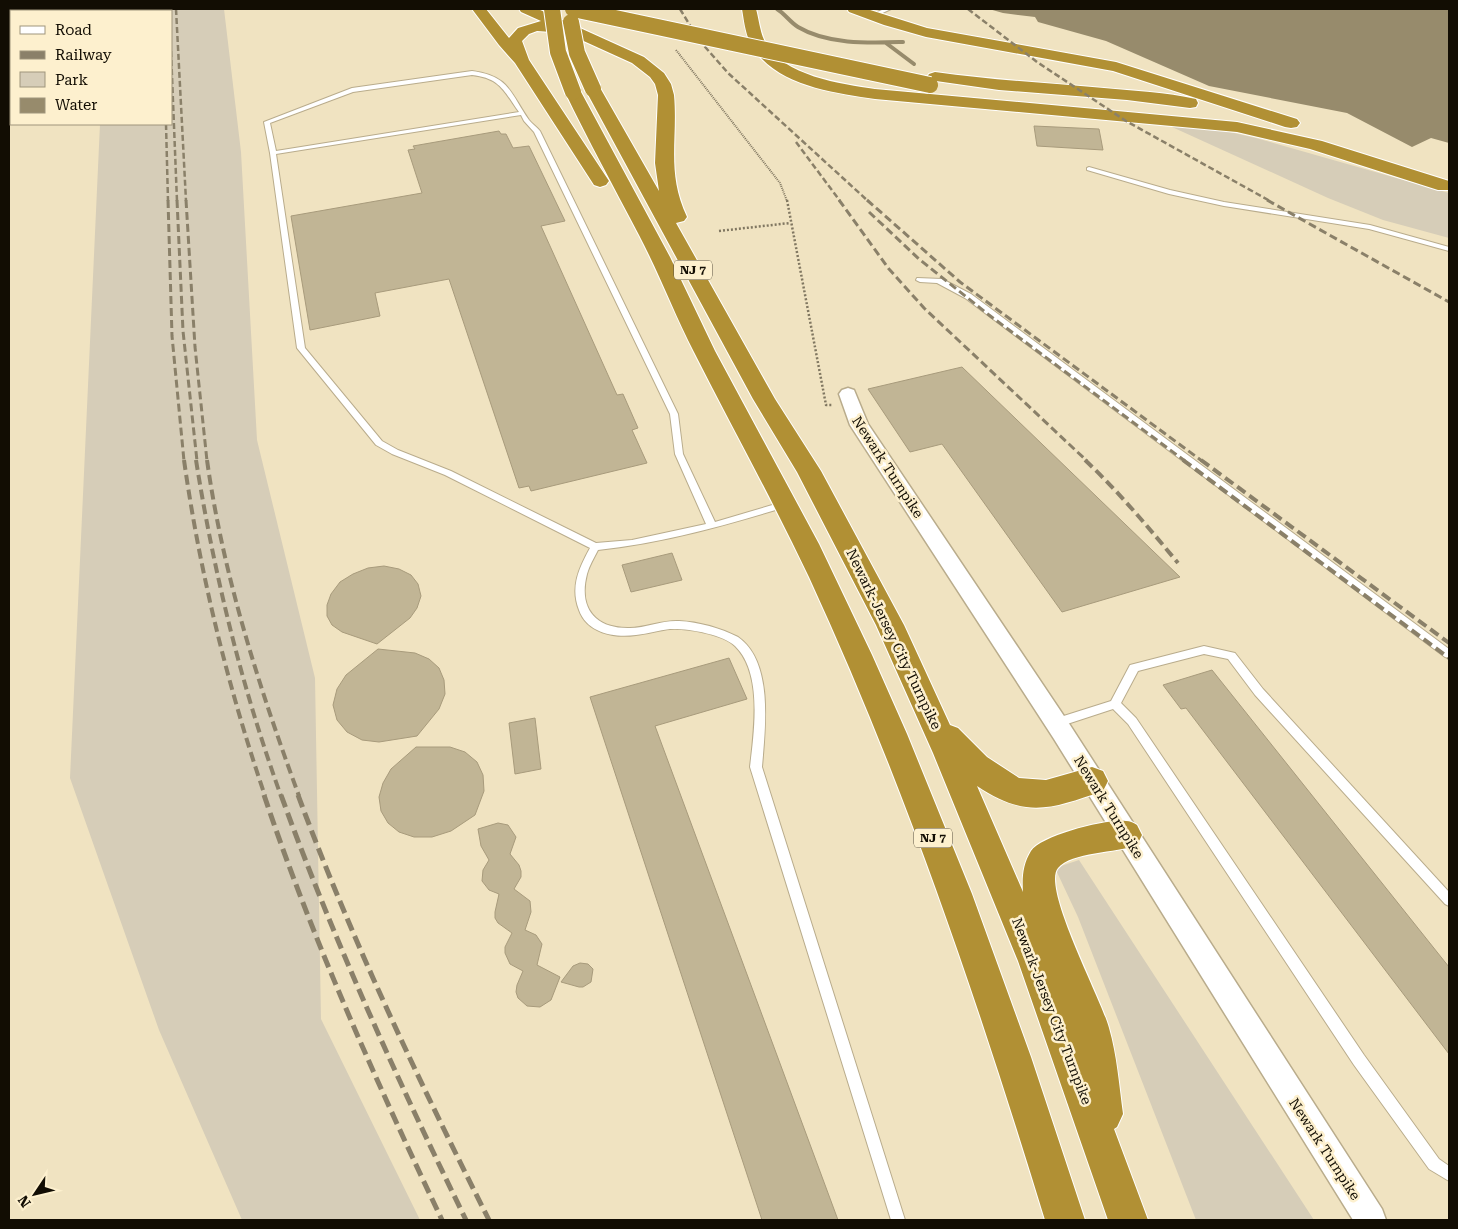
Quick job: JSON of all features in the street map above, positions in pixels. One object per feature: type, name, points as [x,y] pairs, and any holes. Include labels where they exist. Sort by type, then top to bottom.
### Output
[{"type":"highway","points":[[480,9],[504,42],[521,60],[581,150],[648,259],[687,317]]},
{"type":"highway","points":[[526,9],[643,63],[663,84],[666,98],[663,166],[673,210],[777,396],[797,449]]},
{"type":"highway","name":"NJ 7","points":[[552,9],[556,47],[573,92],[660,257],[687,317],[786,504],[852,641],[920,803],[980,966],[1054,1182],[1065,1220]]},
{"type":"highway","points":[[572,9],[1018,99],[1177,117],[1260,131],[1309,142],[1445,186]]},
{"type":"highway","name":"Newark-Jersey City Turnpike","points":[[572,9],[575,44],[593,89],[764,399],[797,449],[876,597],[935,723],[981,829],[1035,962],[1076,1070],[1128,1220]]},
{"type":"highway","points":[[622,9],[666,23],[933,81],[1097,93],[1186,102],[1271,120],[1327,139],[1445,186]]},
{"type":"highway","points":[[749,9],[755,36],[761,48],[768,56],[792,72],[836,87],[881,94],[1213,124]]},
{"type":"highway","points":[[854,9],[926,32],[1123,68],[1261,113],[1339,141],[1445,186]]},
{"type":"highway","points":[[521,60],[514,41],[521,32],[530,28],[556,26],[588,37]]},
{"type":"highway","points":[[1073,58],[1104,69],[1114,77],[1111,87],[1097,93]]},
{"type":"highway","points":[[935,723],[980,769],[1015,790],[1030,794],[1047,794],[1092,781]]},
{"type":"highway","points":[[1114,1180],[1091,1026],[1044,912],[1037,878],[1043,861],[1056,850],[1072,845],[1126,835]]},
{"type":"street","name":"Newark Turnpike","points":[[849,400],[859,424],[1055,722],[1371,1220]]},
{"type":"lane","points":[[872,16],[888,9]]},
{"type":"lane","points":[[712,526],[679,454],[674,414],[662,389],[537,131],[512,99],[509,91],[496,78],[485,74],[472,73],[352,90],[267,122],[274,153],[301,348],[379,443],[395,452],[448,473],[595,547],[632,543],[712,526],[786,504]]},
{"type":"lane","points":[[274,153],[524,116]]},
{"type":"lane","points":[[1089,169],[1169,192],[1224,204],[1370,227],[1449,249]]},
{"type":"lane","points":[[920,280],[939,280],[968,296],[1449,654]]},
{"type":"lane","points":[[595,547],[581,576],[581,598],[584,615],[603,630],[630,632],[675,624],[722,633],[738,642],[750,659],[760,693],[756,767],[898,1220]]},
{"type":"lane","points":[[1055,722],[1115,704],[1134,668],[1204,650],[1231,656],[1259,692],[1449,900]]},
{"type":"lane","points":[[1115,704],[1132,721],[1359,1060],[1434,1164],[1449,1174]]},
{"type":"path","points":[[676,50],[780,183],[786,195],[826,405],[849,400]]},
{"type":"path","points":[[719,230],[790,223]]},
{"type":"green space","points":[[224,9],[241,152],[257,440],[315,678],[321,1019],[420,1220],[242,1220],[159,1030],[70,778],[100,125],[172,125],[172,10],[105,10]]},
{"type":"green space","points":[[1172,127],[1208,127],[1256,138],[1449,193],[1449,238],[1383,220],[1328,198]]},
{"type":"green space","points":[[1079,860],[1314,1220],[1196,1220],[1078,917],[1055,868]]},
{"type":"water","points":[[989,9],[1449,9],[1449,143],[1431,138],[1412,147],[1347,113],[1209,86],[1106,41],[1038,22],[1035,17],[1003,13]]},
{"type":"building","points":[[1034,126],[1099,129],[1103,150],[1037,146]]},
{"type":"building","points":[[499,131],[501,134],[506,134],[513,148],[529,146],[565,221],[541,226],[617,395],[623,394],[638,428],[632,430],[647,463],[531,491],[529,486],[519,488],[449,279],[375,293],[380,316],[310,330],[291,216],[422,193],[408,150],[415,149],[413,146]]},
{"type":"building","points":[[962,367],[1180,577],[1062,612],[942,444],[910,452],[868,389]]},
{"type":"building","points":[[672,553],[682,580],[631,592],[622,565]]},
{"type":"building","points":[[384,566],[399,569],[411,575],[418,584],[421,596],[417,608],[410,618],[377,644],[342,632],[332,625],[327,616],[327,605],[331,594],[340,582],[368,568]]},
{"type":"building","points":[[378,649],[415,653],[429,659],[439,668],[444,680],[445,694],[439,709],[417,736],[379,742],[362,740],[347,732],[337,720],[333,705],[337,689],[346,675]]},
{"type":"building","points":[[729,658],[747,699],[655,726],[838,1220],[762,1220],[590,697]]},
{"type":"building","points":[[1212,670],[1449,967],[1449,1054],[1186,708],[1181,709],[1163,685]]},
{"type":"building","points":[[535,718],[541,769],[515,774],[509,723]]},
{"type":"building","points":[[416,747],[450,747],[465,752],[477,762],[483,775],[484,791],[475,815],[451,831],[432,837],[414,837],[399,832],[388,823],[381,811],[379,797],[383,783],[391,769]]},
{"type":"building","points":[[498,823],[508,825],[516,837],[510,854],[519,865],[521,877],[514,889],[530,901],[531,912],[525,930],[536,935],[542,944],[537,965],[560,977],[551,1000],[540,1007],[527,1006],[518,998],[516,992],[517,985],[523,971],[510,964],[505,953],[505,947],[512,933],[498,923],[495,918],[499,894],[489,890],[482,881],[483,870],[489,860],[481,846],[478,829]]},
{"type":"building","points":[[580,963],[588,964],[593,969],[591,982],[583,987],[579,987],[561,982],[573,966]]},
{"type":"waterway","points":[[777,9],[798,27],[822,37],[849,42],[903,42]]},
{"type":"waterway","points":[[886,43],[914,64]]},
{"type":"railway","points":[[176,9],[186,201]]},
{"type":"railway","points":[[680,9],[699,40],[728,73],[868,201]]},
{"type":"railway","points":[[968,9],[1037,62],[1126,121],[1270,201]]},
{"type":"railway","points":[[172,76],[177,201]]},
{"type":"railway","points":[[166,125],[168,201]]},
{"type":"railway","points":[[796,142],[840,201]]},
{"type":"railway","points":[[168,200],[172,336],[184,461]]},
{"type":"railway","points":[[177,200],[183,331],[197,461]]},
{"type":"railway","points":[[186,200],[195,347],[207,461]]},
{"type":"railway","points":[[839,200],[889,269],[924,308],[1087,461]]},
{"type":"railway","points":[[867,200],[960,282],[1202,461]]},
{"type":"railway","points":[[1267,200],[1449,302]]},
{"type":"railway","points":[[869,212],[919,259],[989,315],[1185,461]]},
{"type":"railway","points":[[184,460],[198,545],[227,672],[265,796]]},
{"type":"railway","points":[[196,460],[211,545],[231,630],[254,714],[281,796]]},
{"type":"railway","points":[[207,460],[222,546],[244,630],[270,714],[299,796]]},
{"type":"railway","points":[[1085,460],[1121,497],[1178,563]]},
{"type":"railway","points":[[1183,460],[1449,658]]},
{"type":"railway","points":[[1201,460],[1449,643]]},
{"type":"railway","points":[[264,795],[324,957],[393,1115],[442,1220]]},
{"type":"railway","points":[[281,795],[301,849],[368,1010],[466,1220]]},
{"type":"railway","points":[[298,795],[364,957],[437,1115],[489,1220]]}]
